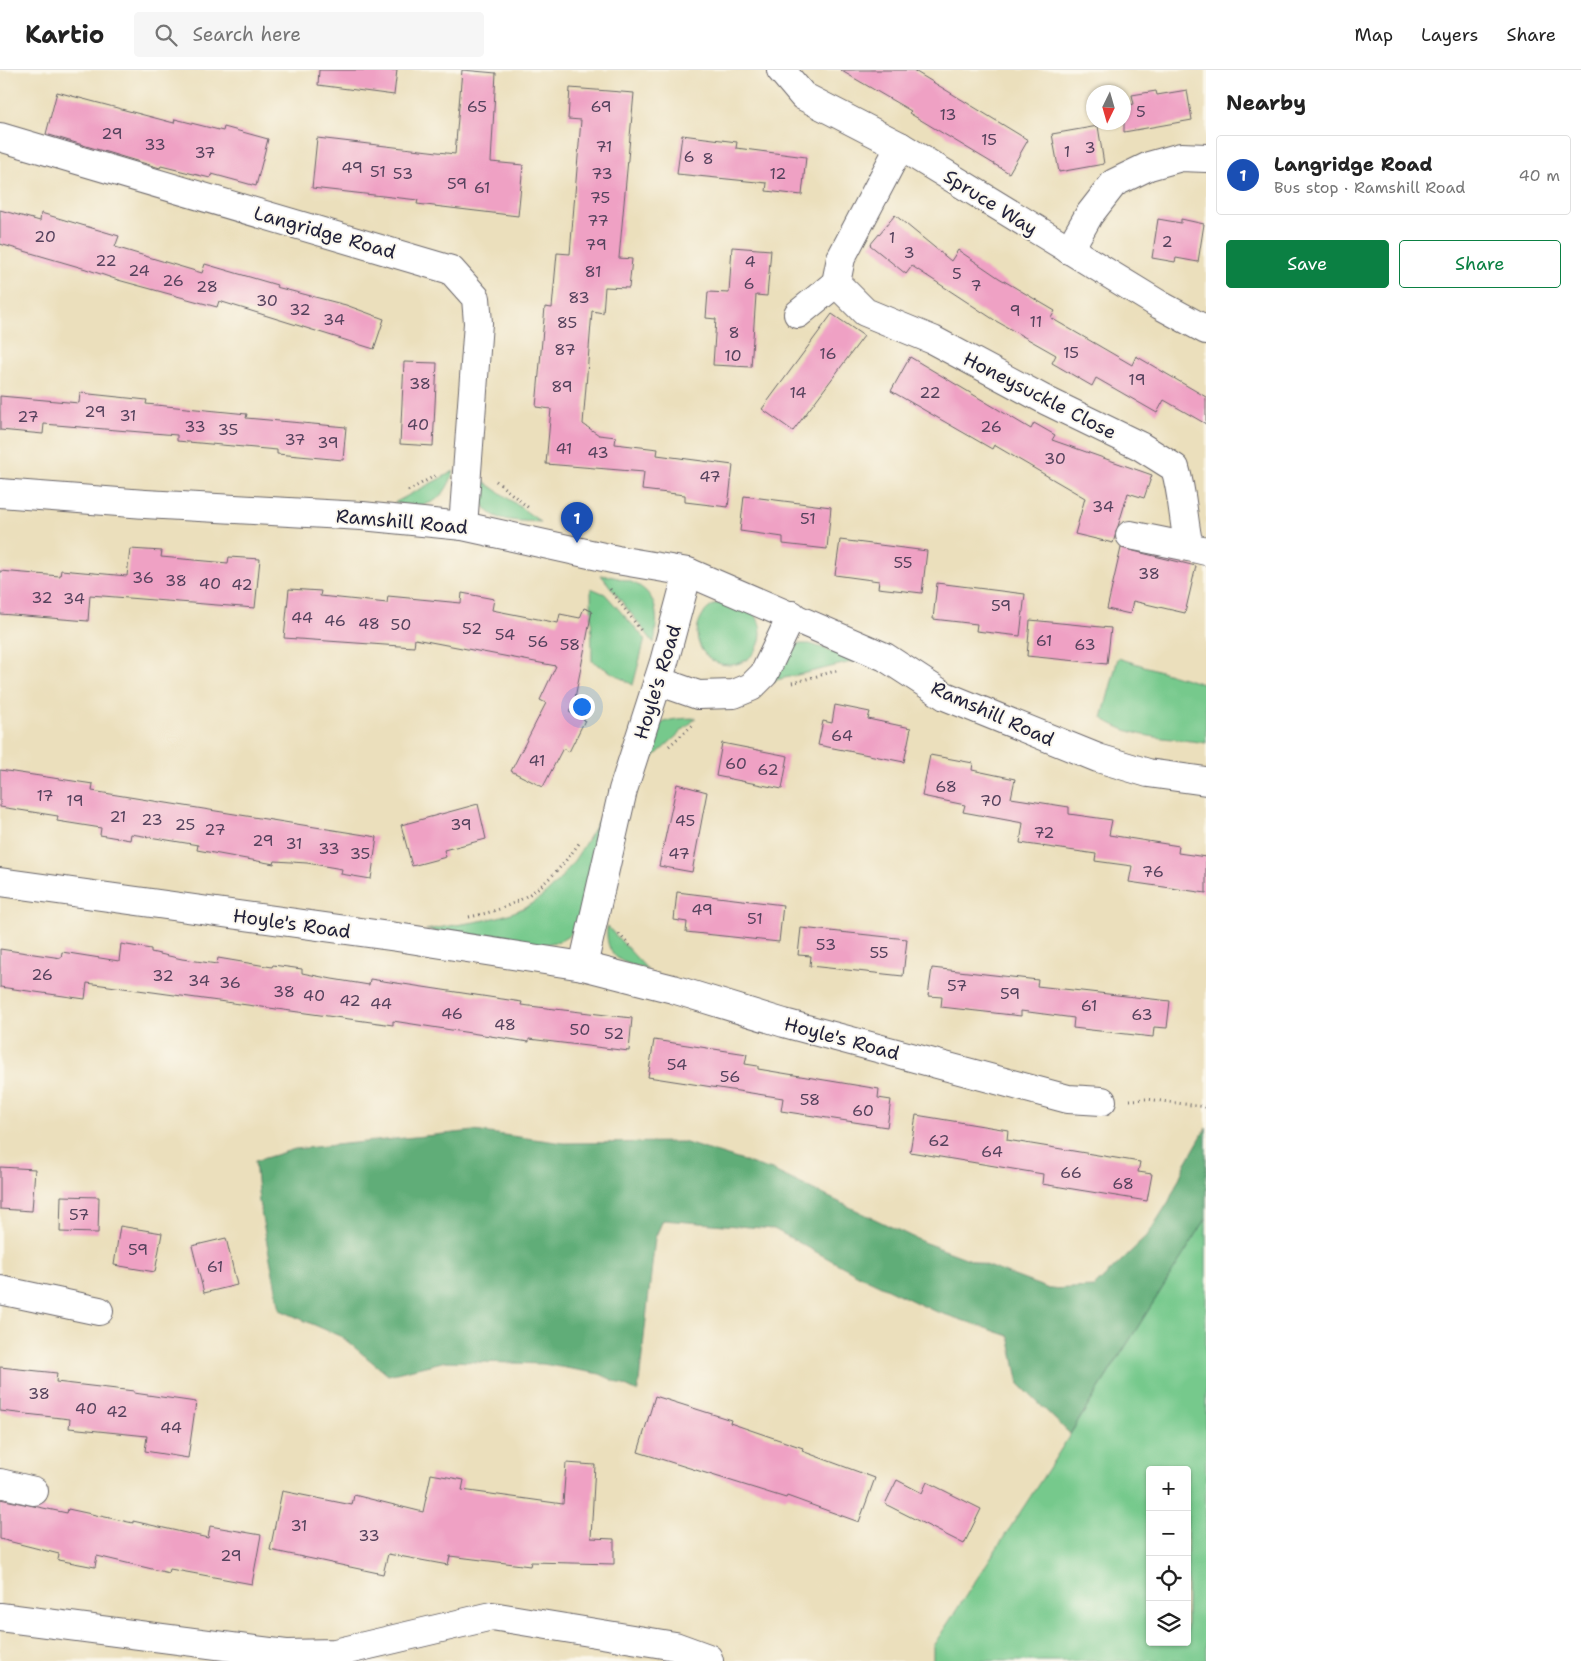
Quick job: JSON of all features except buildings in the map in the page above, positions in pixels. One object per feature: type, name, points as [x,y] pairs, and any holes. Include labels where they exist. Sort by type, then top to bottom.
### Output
[{"type":"street","name":"Spruce Way","points":[[781,70],[803,96],[900,146],[1070,250],[1206,330]]},
{"type":"street","name":"Langridge Road","points":[[0,137],[451,270],[476,298],[478,323],[463,526]]},
{"type":"street","points":[[798,314],[836,283],[841,258],[900,146]]},
{"type":"street","points":[[1070,250],[1089,215],[1114,182],[1149,166],[1181,157],[1206,158]]},
{"type":"street","name":"Honeysuckle Close","points":[[836,283],[865,312],[933,340],[1047,401],[1140,446],[1175,468],[1182,492],[1182,519],[1197,549]]},
{"type":"street","name":"Ramshill Road","points":[[0,493],[155,505],[362,516],[463,526],[580,550],[617,560],[688,572],[792,615],[885,657],[945,696],[1098,758],[1148,773],[1206,781]]},
{"type":"street","name":"Honeysuckle Close","points":[[1130,535],[1197,549]]},
{"type":"street","name":"Hoyle's Road","points":[[583,966],[623,790],[661,672],[688,572]]},
{"type":"street","points":[[661,672],[698,695],[734,694],[751,687],[764,674],[792,615]]},
{"type":"street","name":"Hoyle's Road","points":[[0,882],[583,966],[673,989],[784,1023],[1068,1099],[1102,1101]]},
{"type":"street","points":[[0,1290],[99,1311]]},
{"type":"street","points":[[0,1484],[34,1491]]},
{"type":"street","points":[[0,1617],[286,1654],[335,1653],[492,1616],[675,1646],[708,1658],[709,1661]]},
{"type":"path","points":[[402,494],[468,458],[536,513]]},
{"type":"path","points":[[580,550],[661,672]]},
{"type":"path","points":[[786,685],[840,670]]},
{"type":"path","points":[[663,752],[696,722]]},
{"type":"path","points":[[464,918],[515,904],[538,890],[556,874],[581,841]]},
{"type":"path","points":[[1102,1101],[1147,1099],[1206,1107]]},
{"type":"green space","points":[[454,471],[445,491],[433,502],[416,505],[394,503]]},
{"type":"green space","points":[[478,477],[541,522],[504,519],[488,511],[479,492]]},
{"type":"green space","points":[[601,575],[630,582],[648,594],[653,602],[656,613],[654,643]]},
{"type":"green space","points":[[591,588],[605,594],[645,639],[633,685],[592,661]]},
{"type":"green space","points":[[729,601],[747,607],[755,615],[761,633],[755,651],[747,659],[729,665],[711,659],[703,651],[697,633],[703,615],[711,607]]},
{"type":"green space","points":[[796,644],[810,644],[860,660],[768,682],[784,651]]},
{"type":"green space","points":[[1118,658],[1206,685],[1206,743],[1139,734],[1114,725],[1102,718]]},
{"type":"green space","points":[[696,718],[647,763],[655,732],[659,726],[671,720]]},
{"type":"green space","points":[[608,804],[582,914],[570,935],[556,942],[520,944],[426,930],[497,917],[519,910],[535,902],[560,879],[581,849]]},
{"type":"green space","points":[[607,926],[648,970],[623,961],[612,952],[607,937]]},
{"type":"green space","points":[[1206,1128],[1206,1219],[1070,1434],[1019,1384],[1009,1336],[932,1310],[862,1277],[774,1229],[663,1220],[655,1238],[638,1392],[600,1374],[543,1364],[446,1361],[388,1375],[342,1337],[280,1310],[259,1202],[255,1161],[295,1149],[474,1131],[564,1143],[683,1142],[772,1170],[923,1242],[1049,1289],[1094,1287],[1147,1236],[1169,1201],[1186,1163]]},
{"type":"green space","points":[[1206,1219],[1206,1661],[933,1661],[933,1646],[1051,1465]]},
{"type":"place","name":"Langridge Road","points":[[577,543]]}]
